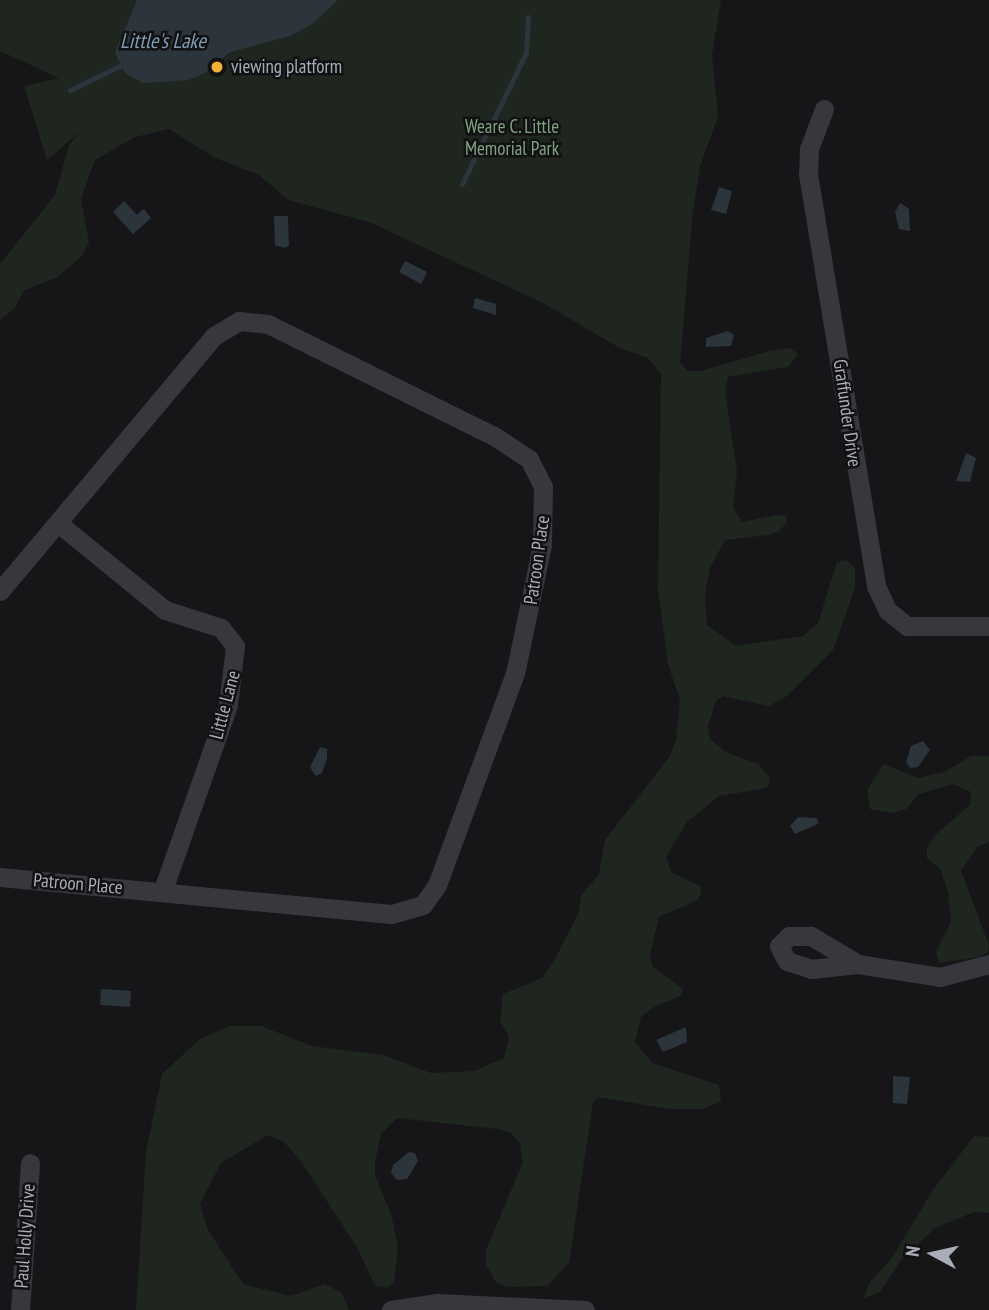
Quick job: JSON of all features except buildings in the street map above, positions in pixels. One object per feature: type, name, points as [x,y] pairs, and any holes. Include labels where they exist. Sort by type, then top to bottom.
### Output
[{"type":"street","name":"Graffunder Drive","points":[[824,109],[809,149],[808,174],[863,528],[880,598],[893,617],[907,626],[989,626]]},
{"type":"street","name":"Patroon Place","points":[[0,591],[215,335],[232,323],[247,320],[268,324],[501,440],[529,459],[543,486],[542,545],[523,642],[429,899],[416,909],[391,914],[0,877]]},
{"type":"street","name":"Little Lane","points":[[58,523],[164,610],[221,628],[234,646],[228,705],[162,892]]},
{"type":"street","points":[[858,964],[940,977],[989,964]]},
{"type":"street","name":"Paul Holly Drive","points":[[20,1310],[30,1163]]},
{"type":"street","points":[[391,1310],[414,1303],[445,1303],[585,1310]]},
{"type":"green space","name":"Weare C. Little Memorial Park","points":[[0,0],[721,0],[712,55],[718,116],[700,167],[693,211],[680,363],[688,371],[701,371],[769,351],[790,348],[798,354],[788,367],[728,377],[725,391],[737,472],[733,508],[742,522],[778,515],[786,516],[787,521],[780,531],[769,535],[725,540],[710,568],[705,594],[707,625],[736,646],[803,636],[818,623],[837,562],[846,560],[855,568],[855,588],[833,650],[787,696],[769,706],[723,696],[716,701],[708,726],[710,739],[725,752],[758,764],[770,778],[767,788],[719,796],[687,822],[666,857],[671,872],[700,886],[701,892],[698,900],[659,917],[650,955],[653,967],[683,989],[680,996],[654,1007],[641,1017],[635,1042],[652,1063],[719,1085],[721,1101],[704,1109],[669,1109],[598,1097],[593,1102],[569,1263],[547,1286],[507,1287],[496,1282],[486,1265],[486,1250],[523,1162],[520,1143],[511,1133],[497,1129],[397,1118],[381,1134],[375,1163],[375,1175],[392,1217],[398,1248],[394,1282],[387,1288],[375,1286],[357,1247],[300,1160],[284,1142],[268,1135],[221,1163],[200,1204],[208,1230],[243,1284],[291,1296],[325,1284],[342,1293],[349,1310],[136,1310],[146,1152],[162,1074],[200,1039],[230,1026],[261,1026],[312,1046],[383,1055],[431,1073],[474,1071],[504,1058],[509,1036],[500,1021],[503,994],[542,978],[555,959],[579,912],[581,896],[599,874],[605,840],[670,756],[676,740],[680,700],[668,664],[658,590],[661,374],[648,358],[620,348],[541,302],[369,222],[288,200],[259,175],[215,158],[169,129],[135,137],[95,160],[81,199],[89,242],[83,255],[56,278],[24,290],[15,308],[0,320],[0,264],[55,195],[69,145],[80,132],[47,160],[24,86],[59,78],[0,51]]},
{"type":"green space","points":[[971,756],[989,756],[989,842],[977,847],[961,871],[989,945],[988,952],[979,957],[939,963],[936,952],[951,922],[948,892],[940,869],[927,858],[927,848],[935,835],[970,805],[971,792],[953,784],[919,794],[906,809],[893,813],[870,809],[867,791],[883,764],[918,778],[944,772]]},
{"type":"green space","points":[[974,1136],[989,1137],[989,1213],[974,1212],[935,1228],[901,1260],[880,1292],[864,1298],[869,1283],[892,1258],[933,1190]]},
{"type":"water","name":"Little's Lake","points":[[137,0],[338,0],[312,24],[290,36],[230,52],[205,73],[188,80],[143,83],[125,73],[115,53]]},
{"type":"water","points":[[719,187],[732,191],[726,214],[711,210]]},
{"type":"water","points":[[124,201],[137,215],[144,209],[151,218],[133,234],[113,212]]},
{"type":"water","points":[[900,203],[909,209],[910,231],[899,229],[895,212]]},
{"type":"water","points":[[274,216],[288,216],[289,246],[285,248],[275,245]]},
{"type":"water","points":[[405,261],[427,272],[421,284],[399,272]]},
{"type":"water","points":[[475,298],[496,304],[496,315],[473,308]]},
{"type":"water","points":[[728,331],[734,335],[731,346],[706,347],[706,338]]},
{"type":"water","points":[[966,453],[976,458],[970,482],[956,481]]},
{"type":"water","points":[[923,741],[930,750],[918,767],[910,768],[906,762],[911,746]]},
{"type":"water","points":[[320,747],[327,749],[327,759],[322,773],[316,776],[310,767]]},
{"type":"water","points":[[798,817],[817,818],[818,824],[795,834],[790,826]]},
{"type":"water","points":[[101,989],[131,991],[130,1007],[100,1005]]},
{"type":"water","points":[[686,1027],[687,1042],[663,1052],[656,1040]]},
{"type":"water","points":[[893,1076],[910,1077],[907,1104],[893,1103]]},
{"type":"water","points":[[409,1152],[415,1153],[418,1161],[407,1179],[397,1180],[391,1173],[393,1165]]},
{"type":"waterway","points":[[462,184],[526,53],[528,17]]},
{"type":"waterway","points":[[70,90],[124,64]]},
{"type":"place","name":"viewing platform","points":[[217,67]]}]
